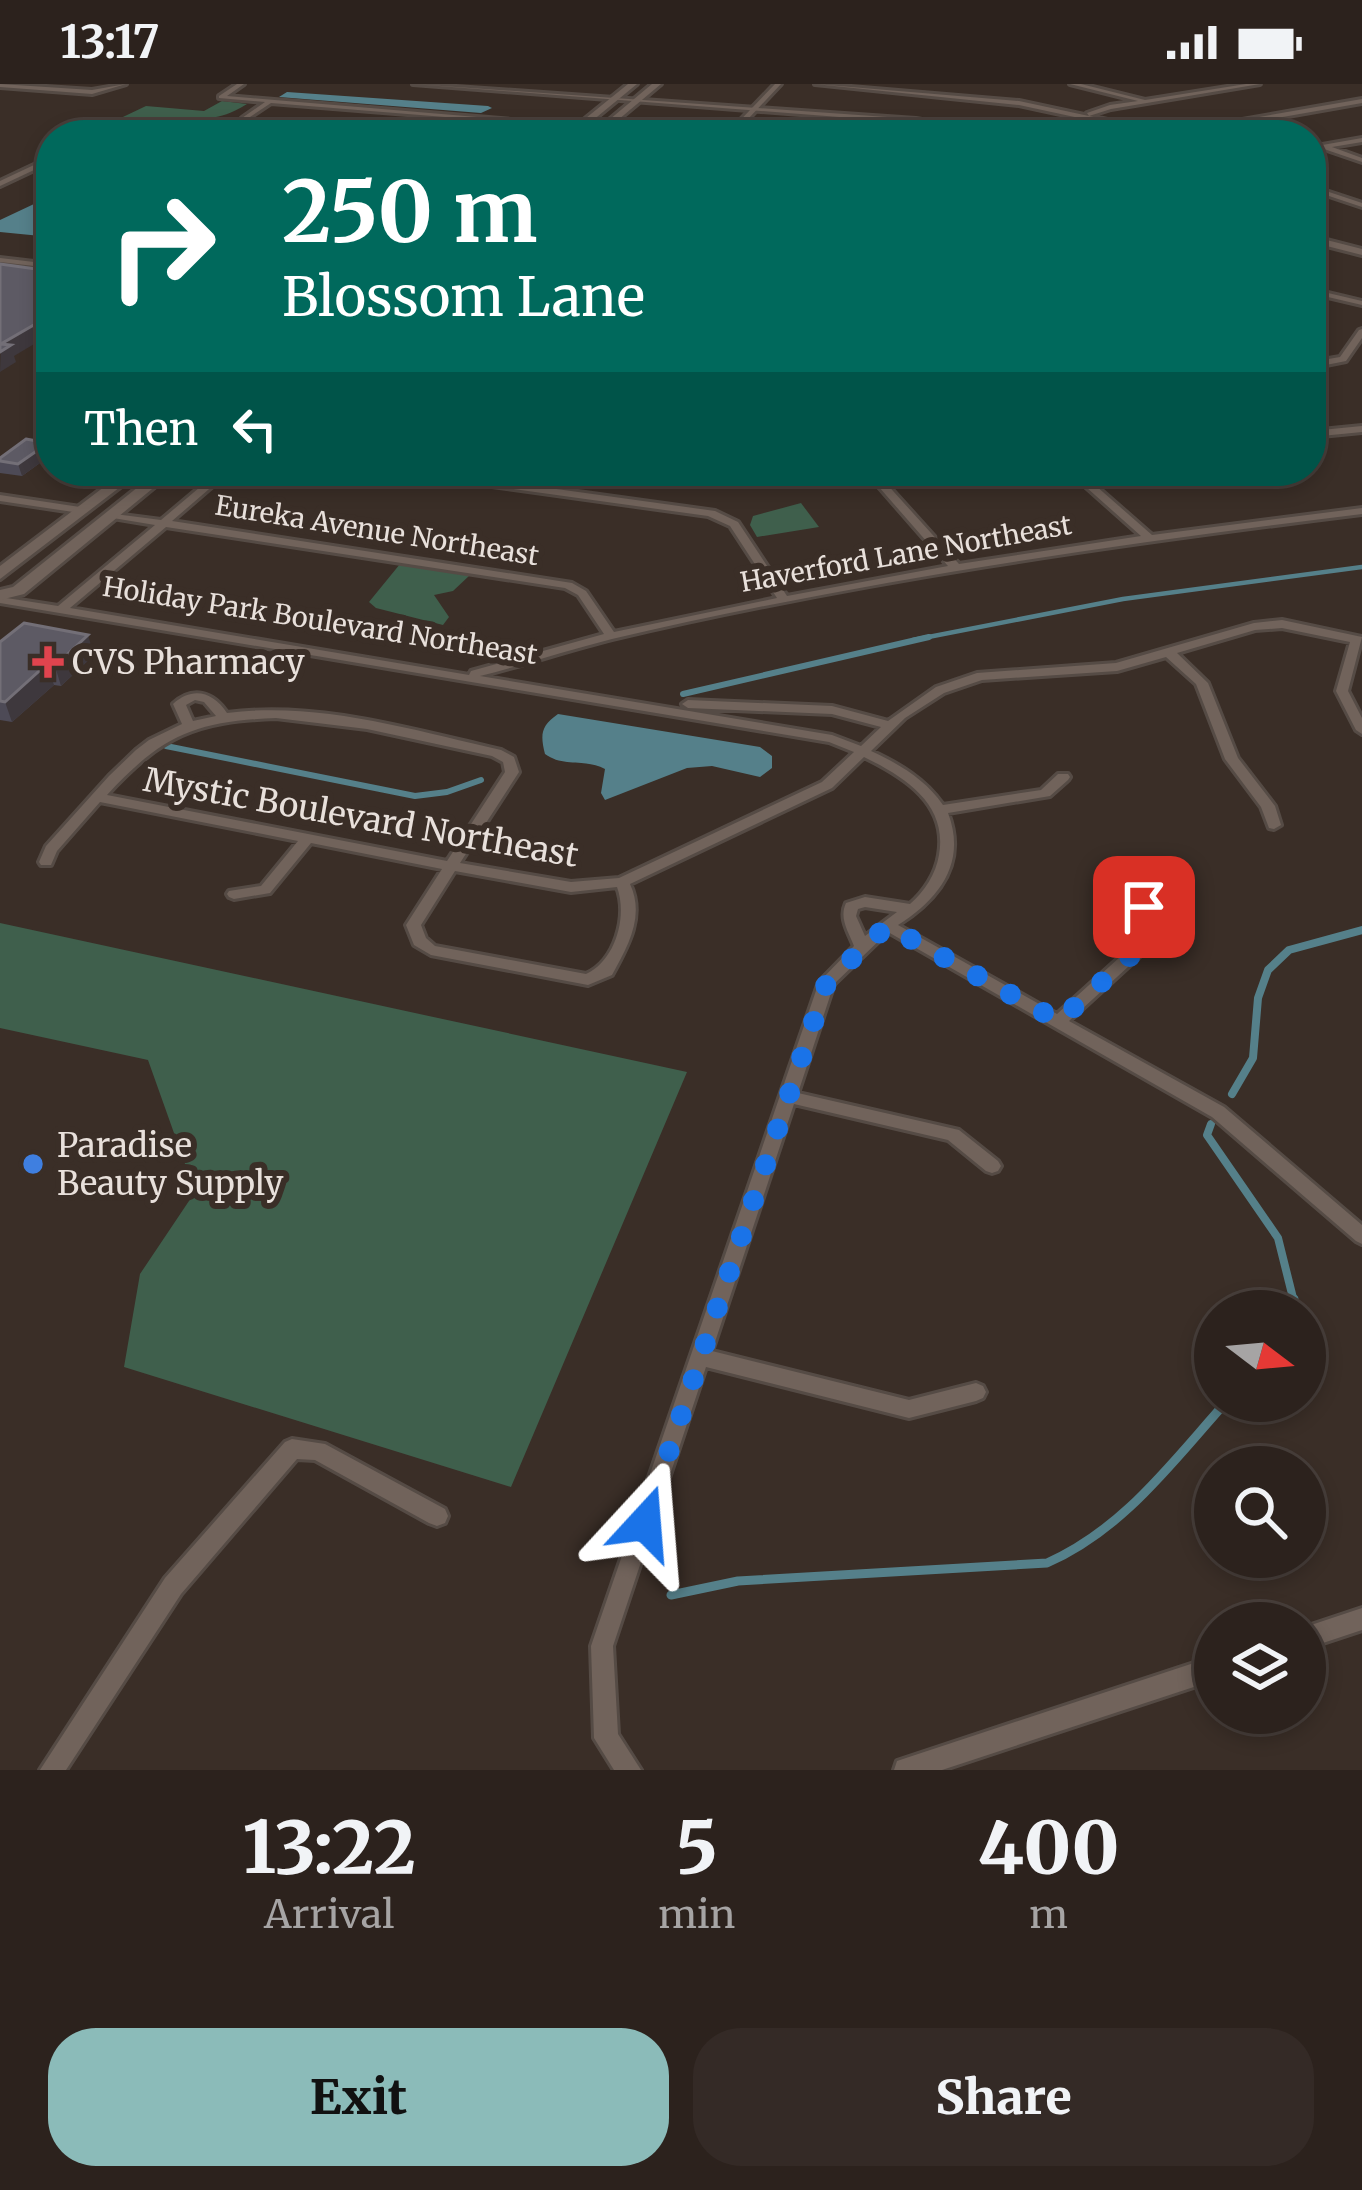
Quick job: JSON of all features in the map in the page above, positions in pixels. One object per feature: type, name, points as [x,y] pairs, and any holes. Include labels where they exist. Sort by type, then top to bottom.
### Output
[{"type":"main road","points":[[588,120],[633,84]]},
{"type":"main road","points":[[612,120],[657,84]]},
{"type":"main road","points":[[0,574],[113,486]]},
{"type":"main road","points":[[0,598],[18,591],[145,486]]},
{"type":"street","points":[[0,85],[92,92],[123,84]]},
{"type":"street","points":[[241,84],[221,94],[502,120]]},
{"type":"street","points":[[416,84],[904,120]]},
{"type":"street","points":[[468,84],[617,97]]},
{"type":"street","points":[[743,120],[778,84]]},
{"type":"street","points":[[818,84],[951,94],[1107,120]]},
{"type":"street","points":[[1079,84],[1145,101]]},
{"type":"street","points":[[1087,115],[1257,84]]},
{"type":"street","points":[[1254,120],[1362,101]]},
{"type":"street","points":[[244,118],[269,102]]},
{"type":"street","points":[[1326,147],[1362,140]]},
{"type":"street","points":[[1326,148],[1362,160]]},
{"type":"street","points":[[0,184],[36,168]]},
{"type":"street","points":[[1326,193],[1362,205]]},
{"type":"street","points":[[1326,243],[1362,252]]},
{"type":"street","points":[[0,260],[36,264]]},
{"type":"street","points":[[1326,295],[1362,303]]},
{"type":"street","points":[[1326,362],[1343,359],[1362,332]]},
{"type":"street","points":[[1326,433],[1362,429]]},
{"type":"street","points":[[62,609],[207,486]]},
{"type":"street","points":[[514,486],[711,513],[734,524],[784,600]]},
{"type":"street","points":[[883,486],[956,567]]},
{"type":"street","points":[[1090,486],[1147,536]]},
{"type":"street","points":[[0,498],[80,510]]},
{"type":"street","name":"Haverford Lane Northeast","points":[[465,676],[611,636],[956,567],[1147,536],[1362,511]]},
{"type":"street","name":"Eureka Avenue Northeast","points":[[111,515],[568,585],[582,593],[611,636]]},
{"type":"street","name":"Holiday Park Boulevard Northeast","points":[[0,598],[631,701],[832,739],[914,777],[941,810]]},
{"type":"street","points":[[865,751],[890,725],[940,690],[981,676],[1117,667],[1254,627],[1282,624],[1359,641],[1342,691],[1362,730]]},
{"type":"street","points":[[1168,652],[1202,683],[1232,759],[1268,806],[1274,825]]},
{"type":"street","points":[[189,725],[179,713],[178,704],[186,699],[202,695],[213,700],[222,715]]},
{"type":"street","name":"Holiday Park Boulevard Northeast","points":[[631,701],[832,710],[890,725]]},
{"type":"street","points":[[46,862],[51,850],[149,746],[189,725],[222,715],[275,713],[496,753],[509,760],[512,772],[413,925],[418,941],[431,950],[588,980],[607,971],[633,904],[622,882]]},
{"type":"street","name":"Mystic Boulevard Northeast","points":[[101,798],[571,887],[622,882],[827,785],[865,751]]},
{"type":"street","points":[[628,1770],[606,1738],[602,1646],[827,982],[887,926],[924,901],[943,870],[950,841],[941,810],[1045,793],[1063,777]]},
{"type":"street","points":[[234,894],[265,890],[308,838]]},
{"type":"street","points":[[863,948],[849,916],[851,906],[865,902],[912,909]]},
{"type":"street","points":[[1059,1021],[1148,940],[1151,926],[1144,907]]},
{"type":"street","points":[[887,926],[1218,1112],[1362,1236]]},
{"type":"street","points":[[789,1097],[953,1135],[992,1166]]},
{"type":"street","points":[[703,1358],[909,1409],[976,1392]]},
{"type":"street","points":[[52,1770],[173,1586],[292,1449],[318,1451],[437,1516]]},
{"type":"street","points":[[1326,1631],[1362,1619]]},
{"type":"street","points":[[906,1770],[1194,1675]]},
{"type":"green space","points":[[222,101],[247,104],[199,120],[117,120],[146,106],[204,111]]},
{"type":"green space","points":[[801,503],[819,527],[757,537],[750,525],[753,516]]},
{"type":"green space","points":[[400,564],[470,575],[453,591],[434,595],[449,617],[443,625],[376,608],[369,602]]},
{"type":"green space","points":[[0,923],[687,1072],[511,1487],[124,1367],[140,1274],[195,1192],[148,1060],[0,1028]]},
{"type":"water","points":[[287,92],[492,108],[481,113],[279,97]]},
{"type":"water","points":[[36,203],[36,236],[0,232],[0,220]]},
{"type":"water","points":[[558,714],[760,747],[772,756],[772,768],[760,777],[712,766],[687,768],[605,800],[601,793],[605,769],[545,754],[543,731]]},
{"type":"building","points":[[0,264],[36,269],[36,324],[1,344],[11,345],[0,352]]},
{"type":"building","points":[[26,439],[36,441],[36,451],[18,464],[0,458]]},
{"type":"building","points":[[24,623],[88,635],[55,666],[47,664],[5,702],[0,701],[0,642]]},
{"type":"waterway","points":[[913,640],[1123,599],[1362,567]]},
{"type":"waterway","points":[[683,694],[929,637]]},
{"type":"waterway","points":[[166,746],[415,796],[447,792],[481,780]]},
{"type":"waterway","points":[[1232,1094],[1253,1058],[1258,998],[1268,970],[1289,950],[1362,930],[1355,932]]},
{"type":"waterway","points":[[1211,1124],[1207,1135],[1278,1238],[1291,1290]]},
{"type":"waterway","points":[[671,1595],[738,1581],[1047,1563],[1075,1549],[1123,1513],[1208,1422]]},
{"type":"place","name":"CVS Pharmacy","points":[[48,662]]},
{"type":"place","name":"Paradise Beauty Supply","points":[[33,1164]]},
{"type":"route","points":[[645,1523],[827,982],[887,926],[1059,1021],[1148,940],[1151,926],[1144,907]]}]
